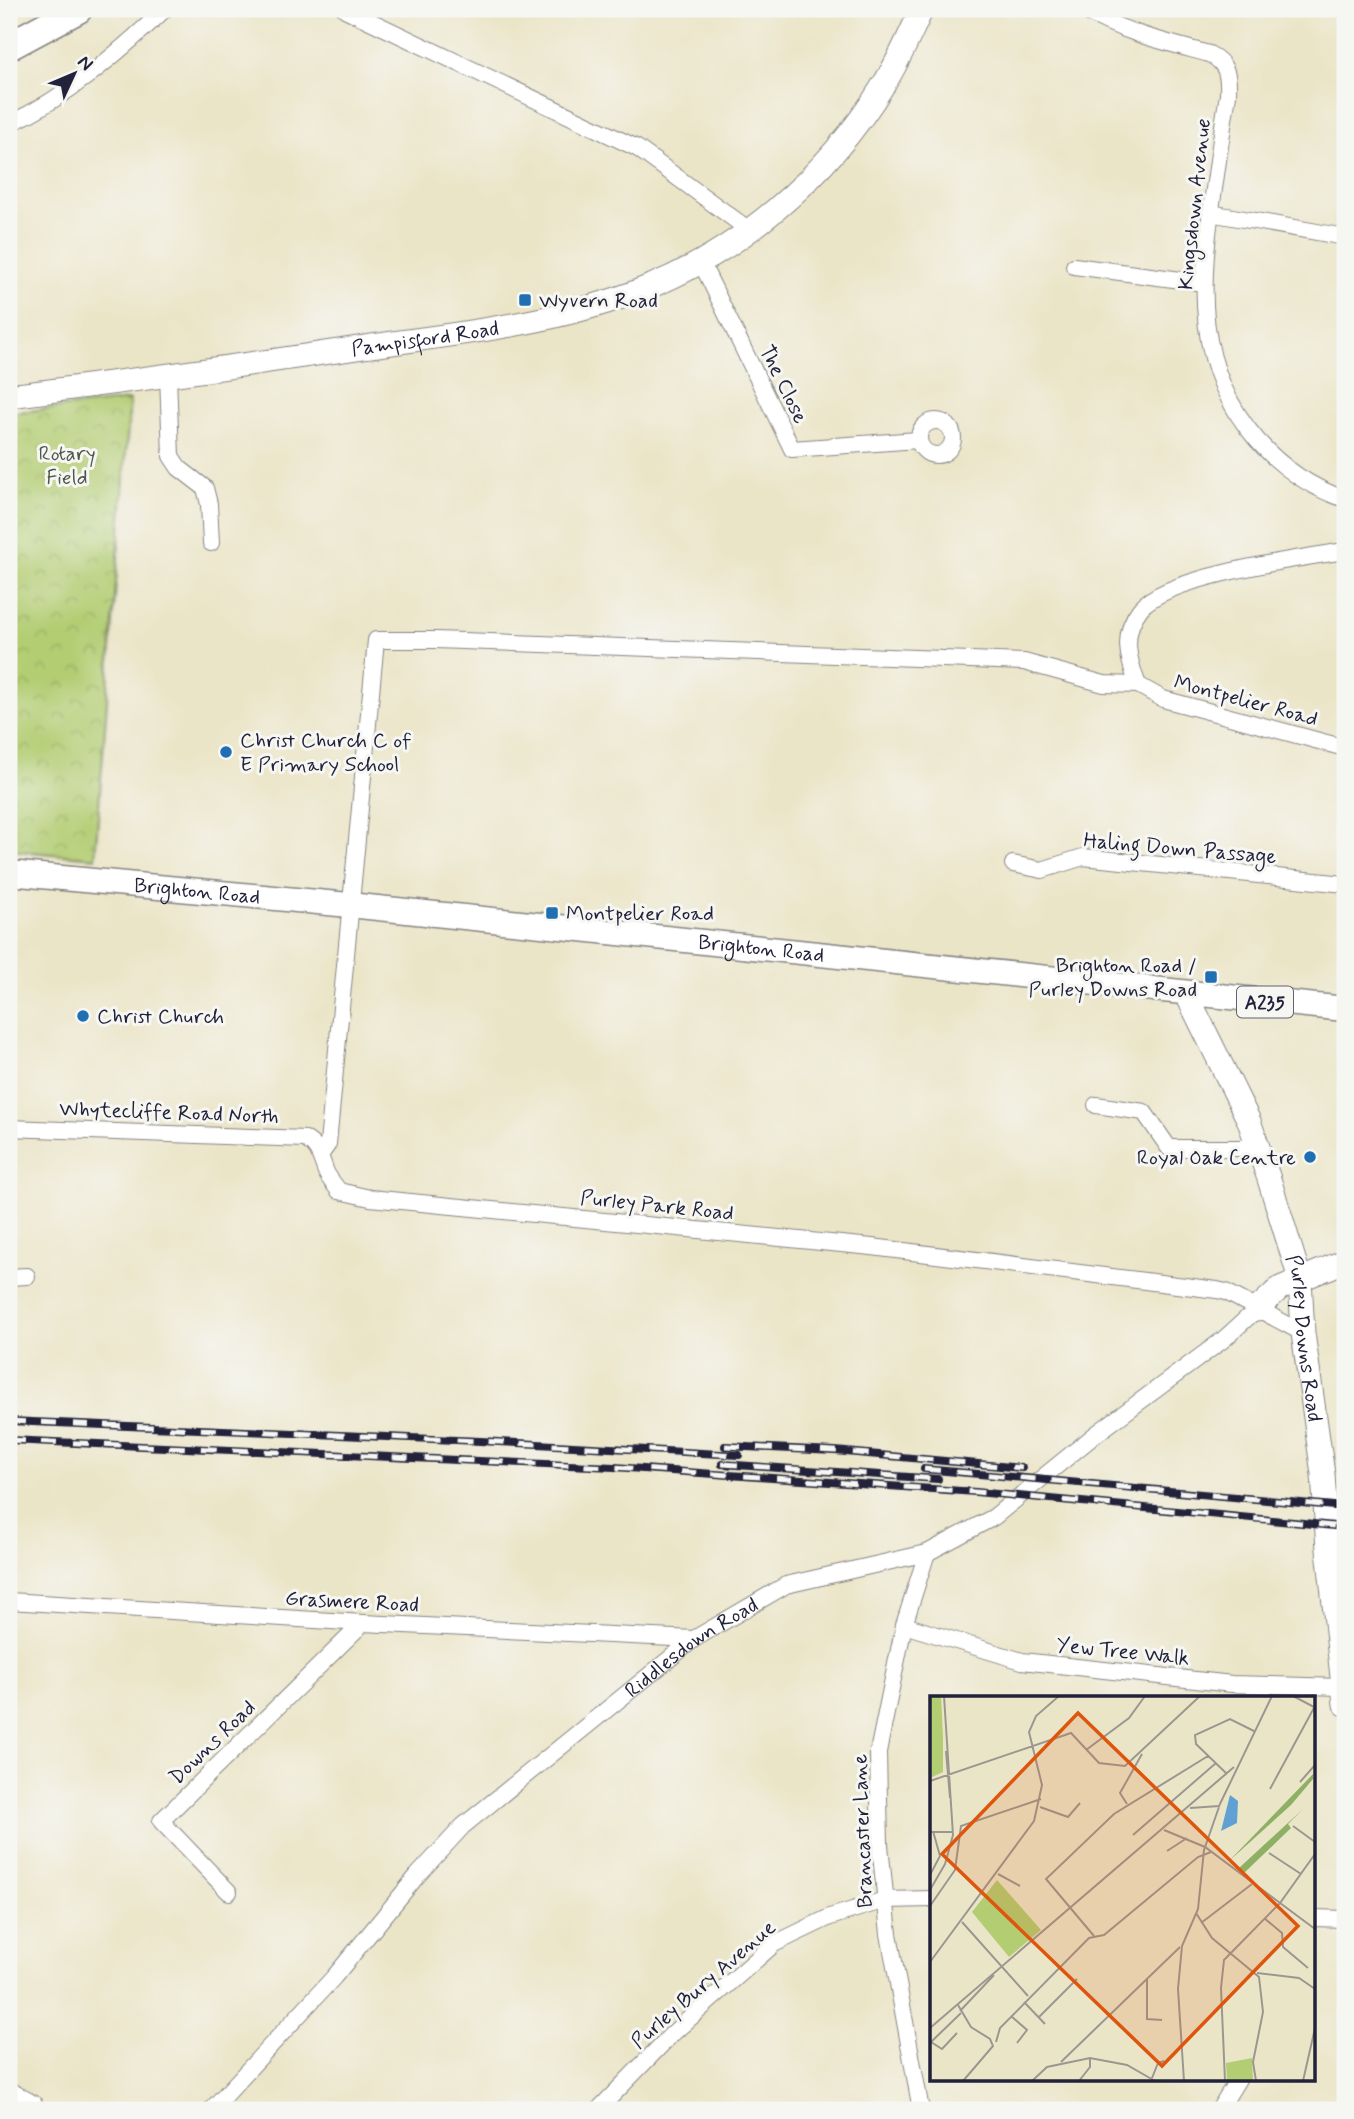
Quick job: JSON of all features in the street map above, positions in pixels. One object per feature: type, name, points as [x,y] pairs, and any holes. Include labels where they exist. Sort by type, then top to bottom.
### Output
[{"type":"highway","points":[[9,46],[78,9]]},
{"type":"main road","name":"Brighton Road","points":[[9,873],[349,905],[1345,1009]]},
{"type":"street","points":[[9,124],[59,97],[101,67],[165,9]]},
{"type":"street","points":[[345,9],[637,148],[750,230]]},
{"type":"street","name":"Pampisford Road","points":[[9,396],[168,376],[461,332],[549,316],[632,293],[701,262],[750,230],[806,180],[864,114],[895,66],[922,9]]},
{"type":"street","name":"Kingsdown Avenue","points":[[1082,9],[1110,25],[1209,54],[1223,63],[1229,84],[1210,213],[1204,283],[1209,346],[1219,379],[1242,421],[1269,452],[1289,470],[1320,489],[1345,499]]},
{"type":"street","points":[[1210,213],[1345,237]]},
{"type":"street","name":"The Close","points":[[701,262],[792,449],[918,440]]},
{"type":"street","points":[[1074,265],[1204,283]]},
{"type":"street","points":[[168,376],[171,456],[179,468],[205,488],[209,504],[211,543]]},
{"type":"street","points":[[1138,685],[1128,660],[1127,642],[1140,609],[1162,592],[1239,569],[1345,551]]},
{"type":"street","name":"Montpelier Road","points":[[349,905],[376,640],[1024,662],[1104,684],[1138,685],[1163,699],[1345,748]]},
{"type":"street","name":"Haling Down Passage","points":[[1013,864],[1042,870],[1083,857],[1345,884]]},
{"type":"street","points":[[321,1154],[328,1144],[349,905]]},
{"type":"street","name":"Purley Downs Road","points":[[1186,993],[1249,1121],[1300,1279],[1303,1333],[1323,1474],[1344,1696]]},
{"type":"street","points":[[1096,1105],[1144,1112],[1169,1148],[1258,1148]]},
{"type":"street","name":"Whytecliffe Road North","points":[[9,1128],[291,1137],[305,1139],[321,1154]]},
{"type":"street","name":"Purley Park Road","points":[[321,1154],[327,1174],[339,1191],[370,1198],[872,1247],[1226,1292],[1257,1309]]},
{"type":"street","name":"Riddlesdown Road","points":[[211,2110],[334,1977],[417,1876],[463,1826],[694,1639],[786,1585],[927,1553],[993,1517],[1097,1434],[1224,1339],[1280,1288],[1345,1261]]},
{"type":"street","points":[[9,1277],[27,1276]]},
{"type":"street","points":[[1257,1309],[1303,1333]]},
{"type":"street","name":"Brancaster Lane","points":[[921,2110],[889,1934],[880,1845],[878,1752],[904,1625],[927,1553]]},
{"type":"street","name":"Grasmere Road","points":[[9,1601],[363,1623],[694,1639]]},
{"type":"street","name":"Downs Road","points":[[229,1892],[161,1821],[363,1623]]},
{"type":"street","name":"Yew Tree Walk","points":[[904,1625],[1022,1661],[1344,1696]]},
{"type":"street","name":"Purley Bury Avenue","points":[[598,2110],[672,2034],[774,1944],[830,1917],[885,1900],[930,1899]]},
{"type":"street","points":[[1316,1918],[1345,1919]]},
{"type":"street","points":[[1219,2110],[1237,2080]]},
{"type":"street","points":[[9,2090],[34,2104]]},
{"type":"green space","name":"Rotary Field","points":[[130,400],[95,858],[9,850],[9,413]]},
{"type":"railway","points":[[9,1421],[739,1455]]},
{"type":"railway","points":[[9,1440],[614,1467],[976,1492],[1345,1527]]},
{"type":"railway","points":[[725,1446],[835,1451],[1022,1468]]},
{"type":"railway","points":[[722,1464],[938,1479]]},
{"type":"railway","points":[[924,1469],[1345,1507]]},
{"type":"place","name":"Wyvern Road","points":[[525,300]]},
{"type":"place","name":"Christ Church C of E Primary School","points":[[226,752]]},
{"type":"place","name":"Montpelier Road","points":[[552,913]]},
{"type":"place","name":"Brighton Road / Purley Downs Road","points":[[1211,977]]},
{"type":"place","name":"Christ Church","points":[[83,1016]]},
{"type":"place","name":"Royal Oak Centre","points":[[1310,1157]]}]
